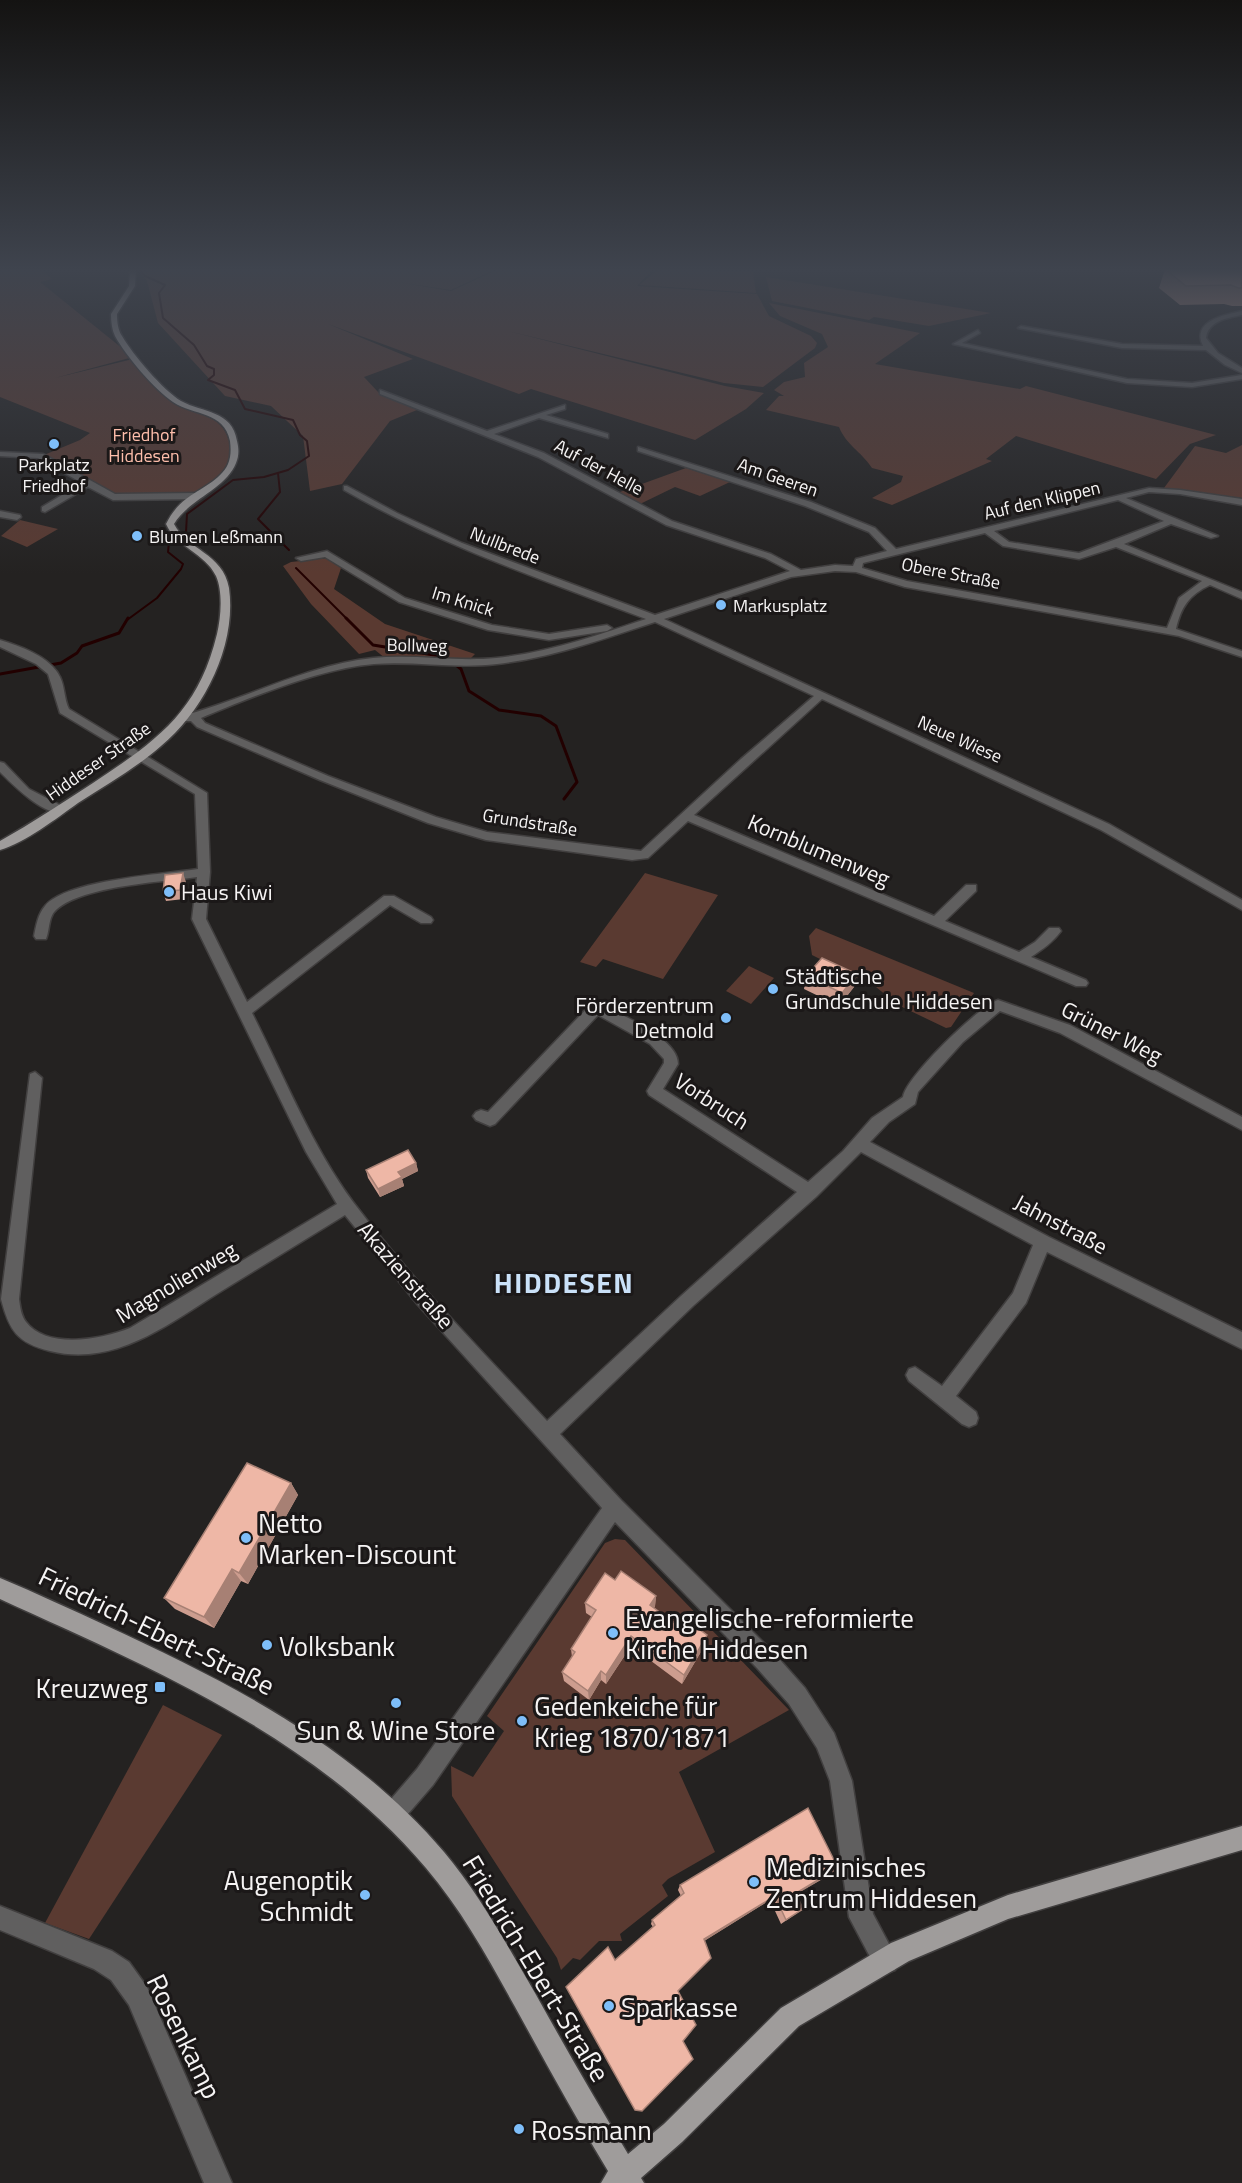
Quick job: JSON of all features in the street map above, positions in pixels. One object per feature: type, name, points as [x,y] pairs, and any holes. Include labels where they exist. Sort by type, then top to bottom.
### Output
[{"type":"main road","name":"Hiddeser Straße","points":[[0,846],[60,810],[163,740],[181,719],[208,675],[225,618],[224,587],[221,576],[205,554],[171,529],[172,520],[234,464],[236,448],[232,430],[212,414],[177,402],[150,371]]},
{"type":"main road","name":"Friedrich-Ebert-Straße","points":[[0,1588],[191,1678],[266,1719],[341,1769],[393,1814],[435,1860],[490,1940],[623,2180]]},
{"type":"main road","points":[[623,2180],[790,2017],[900,1952],[1008,1907],[1242,1839]]},
{"type":"street","points":[[1087,371],[1146,383],[1192,385],[1242,377]]},
{"type":"street","name":"Auf der Helle","points":[[383,392],[542,455],[669,523],[768,556],[798,572]]},
{"type":"street","points":[[486,434],[561,407]]},
{"type":"street","points":[[538,414],[605,436]]},
{"type":"street","name":"Am Geeren","points":[[640,449],[808,504],[872,530],[894,553]]},
{"type":"street","points":[[0,454],[40,456],[87,484],[117,497],[198,496]]},
{"type":"street","points":[[45,509],[87,484]]},
{"type":"street","name":"Nullbrede","points":[[347,488],[394,514],[459,545],[656,619]]},
{"type":"street","name":"Auf den Klippen","points":[[857,569],[859,561],[1156,489],[1242,502]]},
{"type":"street","points":[[1120,499],[1214,536]]},
{"type":"street","points":[[0,514],[17,517]]},
{"type":"street","points":[[987,530],[1006,544],[1079,556],[1116,544],[1171,521]]},
{"type":"street","points":[[1116,544],[1242,596]]},
{"type":"street","name":"Im Knick","points":[[301,558],[327,554],[402,600],[491,628],[549,637],[607,628],[627,629]]},
{"type":"street","name":"Obere Straße","points":[[656,619],[798,572],[835,568],[857,569],[905,584],[1171,631],[1242,654]]},
{"type":"street","points":[[1171,631],[1176,608],[1183,597],[1209,581]]},
{"type":"street","name":"Bollweg","points":[[181,719],[194,717],[278,683],[373,661],[442,663],[502,660],[573,646],[656,619]]},
{"type":"street","name":"Neue Wiese","points":[[656,619],[1105,827],[1242,906]]},
{"type":"street","points":[[0,643],[46,667],[56,679],[59,702],[64,711],[139,757]]},
{"type":"street","name":"Grundstraße","points":[[194,717],[201,725],[324,778],[432,820],[486,836],[632,856],[644,855],[821,695]]},
{"type":"street","name":"Akazienstraße","points":[[139,757],[201,793],[204,872],[199,919],[306,1140],[347,1206],[417,1292],[614,1507],[765,1660],[797,1696],[826,1741],[841,1781],[861,1917],[886,1961]]},
{"type":"street","points":[[0,765],[25,791],[60,810]]},
{"type":"street","name":"Kornblumenweg","points":[[686,816],[1022,956],[1081,983]]},
{"type":"street","points":[[41,936],[42,925],[51,906],[73,896],[99,889],[204,872]]},
{"type":"street","points":[[936,922],[970,888]]},
{"type":"street","points":[[245,1011],[389,899],[426,920]]},
{"type":"street","points":[[1022,956],[1040,945],[1054,931]]},
{"type":"street","name":"Grüner Weg","points":[[860,1144],[867,1133],[891,1111],[901,1108],[910,1100],[911,1090],[964,1031],[998,1005],[1065,1029],[1242,1124]]},
{"type":"street","name":"Vorbruch","points":[[481,1116],[490,1120],[596,1008],[655,1040],[671,1057],[671,1064],[654,1091],[810,1191]]},
{"type":"street","name":"Magnolienweg","points":[[35,1078],[10,1299],[19,1327],[36,1339],[71,1350],[94,1348],[121,1341],[150,1328],[180,1306],[347,1206]]},
{"type":"street","points":[[548,1433],[687,1301],[860,1144]]},
{"type":"street","name":"Jahnstraße","points":[[860,1144],[1043,1242],[1242,1341]]},
{"type":"street","points":[[944,1398],[1020,1298],[1043,1242]]},
{"type":"street","points":[[915,1375],[969,1418]]},
{"type":"street","points":[[393,1814],[425,1777],[614,1507]]},
{"type":"street","name":"Rosenkamp","points":[[0,1918],[103,1960],[120,1971],[138,1996],[218,2183]]},
{"type":"green space","name":"Friedhof Hiddesen","points":[[0,371],[81,371],[55,378],[84,371],[143,371],[170,399],[221,425],[230,443],[233,457],[224,472],[195,494],[114,495],[44,455],[80,440],[90,433],[0,397]]},
{"type":"green space","points":[[202,371],[381,371],[364,377],[379,393],[417,410],[390,421],[342,484],[310,491],[303,436],[271,406],[225,396]]},
{"type":"green space","points":[[456,371],[665,371],[764,393],[746,409],[695,440],[531,389],[519,394]]},
{"type":"green space","points":[[674,371],[785,371],[763,387],[724,383]]},
{"type":"green space","points":[[805,371],[915,371],[1020,389],[1026,386],[1216,435],[1190,444],[1156,479],[1016,436],[986,459],[992,461],[892,505],[872,498],[901,482],[903,476],[872,468],[846,439],[839,427],[766,410],[779,396],[784,396],[774,390],[784,382],[805,377]]},
{"type":"green space","points":[[1242,445],[1242,498],[1164,488],[1195,446],[1226,453]]},
{"type":"green space","points":[[686,468],[730,482],[700,496],[675,487],[640,504],[617,493]]},
{"type":"green space","points":[[20,520],[58,529],[27,547],[1,536]]},
{"type":"green space","points":[[328,558],[341,568],[334,589],[385,624],[475,654],[470,659],[385,658],[375,650],[359,654],[311,604],[283,566],[291,562]]},
{"type":"green space","points":[[645,873],[718,895],[663,979],[603,959],[596,967],[580,962]]},
{"type":"green space","points":[[816,928],[974,993],[951,1027],[946,1028],[898,1005],[876,987],[812,955],[809,936]]},
{"type":"green space","points":[[749,966],[774,978],[751,1004],[726,991]]},
{"type":"green space","points":[[615,1539],[625,1540],[789,1710],[679,1772],[715,1852],[668,1879],[662,1885],[668,1896],[620,1934],[622,1941],[599,1941],[580,1960],[573,1958],[561,1970],[557,1958],[452,1796],[451,1766],[473,1777],[504,1731],[487,1716],[605,1543]]},
{"type":"green space","points":[[163,1705],[222,1735],[89,1939],[45,1923]]},
{"type":"building","points":[[183,873],[180,890],[163,892],[165,875]]},
{"type":"building","points":[[822,958],[857,974],[842,993],[806,976]]},
{"type":"building","points":[[408,1150],[416,1163],[398,1172],[402,1177],[378,1189],[366,1170]]},
{"type":"building","name":"Netto Marken-Discount","points":[[247,1463],[291,1483],[239,1573],[232,1569],[204,1617],[164,1598]]},
{"type":"building","points":[[621,1571],[656,1596],[650,1605],[676,1624],[681,1616],[707,1635],[684,1675],[631,1636],[606,1675],[601,1671],[588,1691],[562,1672],[575,1652],[571,1649],[596,1610],[585,1603],[605,1573],[615,1580]]},
{"type":"building","points":[[808,1808],[838,1868],[796,1893],[803,1909],[786,1920],[775,1896],[704,1939],[711,1958],[678,1991],[696,2025],[683,2041],[693,2059],[642,2111],[635,2110],[566,1987],[608,1947],[615,1960],[655,1925],[652,1920],[684,1893],[680,1885]]},
{"type":"waterway","points":[[127,620],[157,598],[181,569],[183,564],[168,552],[169,542],[186,532],[187,514],[233,480],[264,477],[288,470],[309,456],[307,441],[300,435],[293,420],[245,409],[235,390],[208,380],[214,375],[214,371]]},
{"type":"waterway","points":[[278,473],[280,492],[258,519],[289,550]]},
{"type":"waterway","points":[[296,568],[373,645],[446,657],[461,669],[469,691],[499,710],[541,716],[556,726],[577,782],[564,799]]},
{"type":"waterway","points":[[0,674],[61,663],[77,653],[82,646],[119,633],[128,618]]},
{"type":"place","name":"Parkplatz Friedhof","points":[[54,444]]},
{"type":"place","name":"Blumen Leßmann","points":[[137,536]]},
{"type":"place","name":"Markusplatz","points":[[721,605]]},
{"type":"place","name":"Haus Kiwi","points":[[169,892]]},
{"type":"place","name":"Städtische Grundschule Hiddesen","points":[[773,989]]},
{"type":"place","name":"Förderzentrum Detmold","points":[[726,1018]]},
{"type":"place","name":"Netto Marken-Discount","points":[[246,1538]]},
{"type":"place","name":"Evangelische-reformierte Kirche Hiddesen","points":[[613,1633]]},
{"type":"place","name":"Volksbank","points":[[267,1645]]},
{"type":"place","name":"Kreuzweg","points":[[160,1687]]},
{"type":"place","name":"Sun & Wine Store","points":[[396,1703]]},
{"type":"place","name":"Gedenkeiche für Krieg 1870/1871","points":[[522,1721]]},
{"type":"place","name":"Medizinisches Zentrum Hiddesen","points":[[754,1882]]},
{"type":"place","name":"Augenoptik Schmidt","points":[[365,1895]]},
{"type":"place","name":"Sparkasse","points":[[609,2006]]},
{"type":"place","name":"Rossmann","points":[[519,2129]]},
{"type":"district","name":"HIDDESEN","points":[[564,1282]]}]
